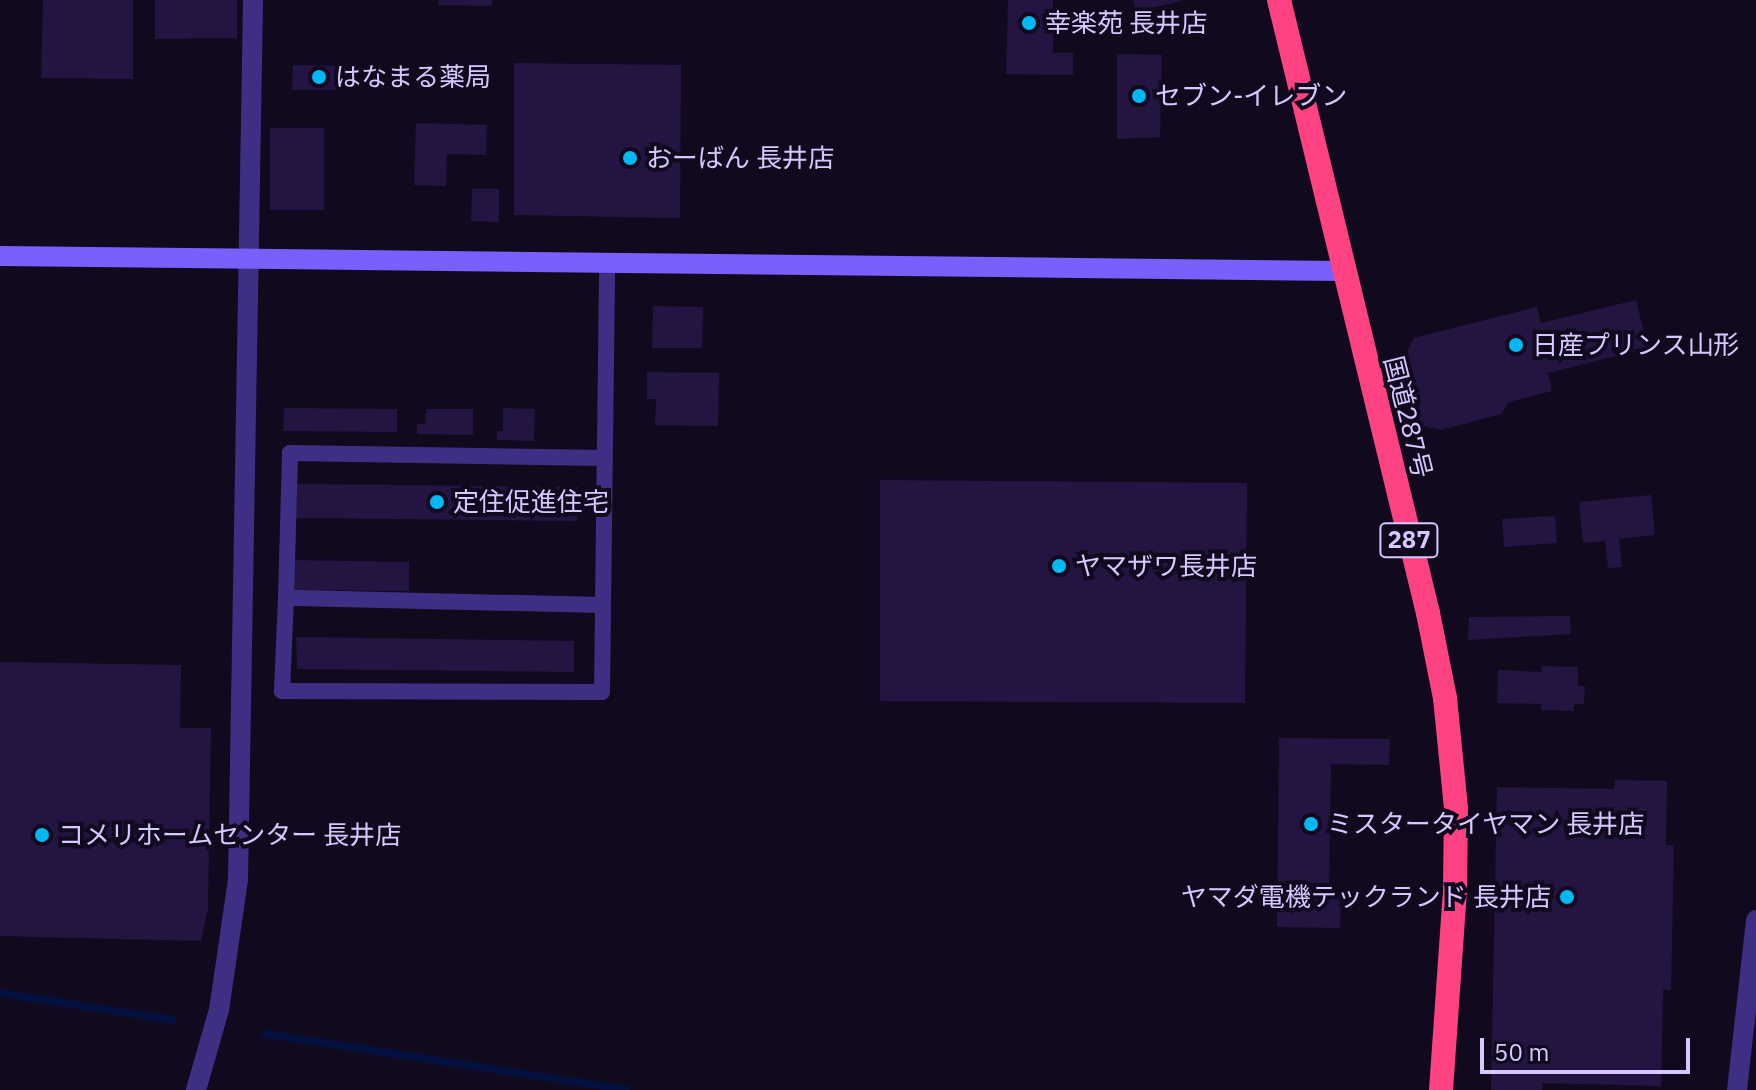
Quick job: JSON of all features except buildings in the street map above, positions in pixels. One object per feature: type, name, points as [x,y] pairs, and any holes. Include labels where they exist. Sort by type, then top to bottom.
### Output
[{"type":"highway","name":"国道287号","points":[[1279,0],[1342,271],[1428,613],[1452,747],[1455,890],[1441,1090]]},
{"type":"street","points":[[196,1090],[219,1010],[238,880],[253,0]]},
{"type":"street","points":[[0,256],[1342,271]]},
{"type":"street","points":[[1737,1090],[1756,920]]},
{"type":"lane","points":[[605,458],[290,453],[282,691],[602,692],[605,458],[607,264]]},
{"type":"lane","points":[[286,598],[603,605]]},
{"type":"waterway","points":[[0,993],[172,1020]]},
{"type":"waterway","points":[[266,1034],[627,1090]]},
{"type":"place","name":"幸楽苑 長井店","points":[[1029,23]]},
{"type":"place","name":"はなまる薬局","points":[[319,77]]},
{"type":"place","name":"セブン-イレブン","points":[[1139,96]]},
{"type":"place","name":"おーばん 長井店","points":[[630,158]]},
{"type":"place","name":"日産プリンス山形","points":[[1516,345]]},
{"type":"place","name":"定住促進住宅","points":[[437,502]]},
{"type":"place","name":"ヤマザワ長井店","points":[[1059,566]]},
{"type":"place","name":"ミスタータイヤマン 長井店","points":[[1311,824]]},
{"type":"place","name":"コメリホームセンター 長井店","points":[[42,835]]},
{"type":"place","name":"ヤマダ電機テックランド 長井店","points":[[1567,897]]}]
